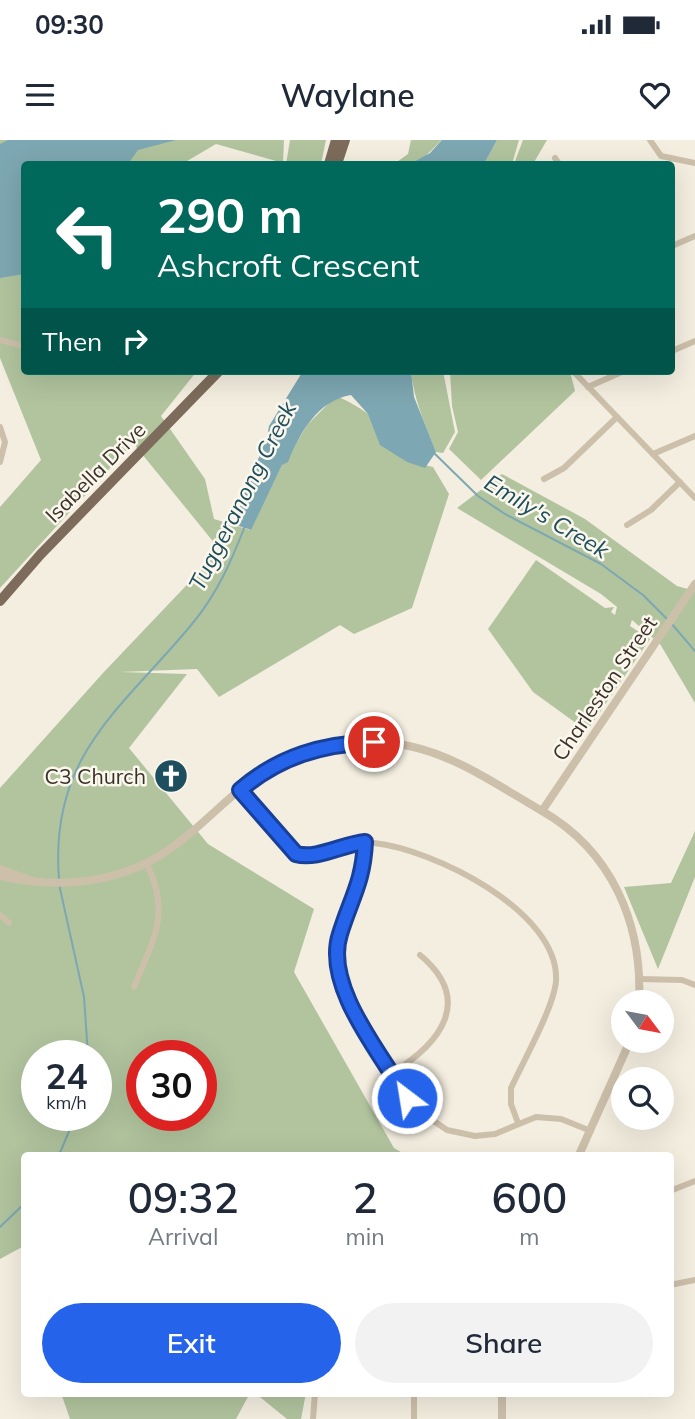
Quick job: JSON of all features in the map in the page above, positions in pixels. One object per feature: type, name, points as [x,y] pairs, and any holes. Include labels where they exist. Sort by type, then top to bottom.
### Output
[{"type":"main road","points":[[330,161],[336,140]]},
{"type":"main road","points":[[338,161],[345,140]]},
{"type":"main road","name":"Isabella Drive","points":[[0,601],[215,375]]},
{"type":"street","points":[[650,140],[661,156],[695,163]]},
{"type":"street","points":[[675,245],[695,236]]},
{"type":"street","points":[[0,340],[21,345]]},
{"type":"street","points":[[675,350],[695,341]]},
{"type":"street","points":[[577,375],[695,498]]},
{"type":"street","points":[[588,387],[615,375]]},
{"type":"street","points":[[544,479],[564,468],[617,417]]},
{"type":"street","points":[[0,427],[5,442],[0,462]]},
{"type":"street","points":[[653,454],[695,436]]},
{"type":"street","points":[[627,525],[651,510],[680,482]]},
{"type":"street","name":"Charleston Street","points":[[542,811],[695,584]]},
{"type":"street","points":[[0,872],[27,876],[34,881],[80,882],[114,876],[146,863],[181,841],[265,771],[295,755],[338,744],[374,742],[410,746],[446,758],[542,811],[589,848],[617,888],[636,940],[640,990]]},
{"type":"street","points":[[240,790],[296,854],[307,856],[365,842],[417,852],[461,873],[522,913],[546,940],[555,967],[555,986],[511,1088],[511,1104],[518,1123]]},
{"type":"street","points":[[365,842],[361,882],[340,934],[336,962],[344,992],[416,1109],[447,1130],[482,1136],[501,1132],[518,1123],[548,1117],[591,1131]]},
{"type":"street","points":[[134,987],[161,912],[158,890],[146,863]]},
{"type":"street","points":[[0,915],[9,923]]},
{"type":"street","points":[[393,1073],[429,1045],[442,1025],[449,1006],[445,981],[421,955]]},
{"type":"street","points":[[640,979],[682,980],[695,985]]},
{"type":"street","points":[[580,1152],[624,1054]]},
{"type":"street","points":[[674,1189],[695,1181]]},
{"type":"street","points":[[674,1284],[695,1280]]},
{"type":"street","points":[[313,1419],[315,1397]]},
{"type":"street","points":[[414,1397],[414,1419]]},
{"type":"street","points":[[502,1397],[502,1419]]},
{"type":"green space","points":[[0,140],[284,140],[283,161],[216,144],[187,161],[21,161],[21,375],[194,375],[161,416],[205,479],[214,519],[250,530],[282,465],[308,424],[336,396],[355,405],[383,426],[418,461],[433,467],[449,494],[412,608],[354,634],[340,625],[219,697],[197,669],[120,672],[187,674],[129,748],[208,844],[314,909],[294,972],[394,1148],[401,1152],[21,1152],[21,1248],[0,1259],[0,788],[103,673],[220,550],[133,443],[0,588],[0,507],[41,460],[0,358]]},
{"type":"green space","points":[[290,140],[326,140],[322,161],[286,161]]},
{"type":"green space","points":[[411,140],[442,140],[420,161],[398,161],[408,154]]},
{"type":"green space","points":[[497,140],[519,140],[513,161],[486,161]]},
{"type":"green space","points":[[523,140],[547,140],[535,161],[515,161]]},
{"type":"green space","points":[[411,375],[444,375],[455,432],[443,453],[436,452]]},
{"type":"green space","points":[[450,375],[571,375],[575,391],[481,480],[449,449],[458,432],[452,406]]},
{"type":"green space","points":[[502,474],[585,519],[677,586],[695,591],[695,703],[660,644],[632,620],[630,626],[650,639],[587,731],[533,692],[488,629],[536,560],[605,608],[614,607],[611,612],[615,615],[617,607],[601,594],[457,508]]},
{"type":"green space","points":[[695,831],[695,877],[658,969],[624,887],[671,883]]},
{"type":"green space","points":[[62,1397],[248,1397],[236,1419],[70,1419]]},
{"type":"green space","points":[[260,1397],[305,1397],[301,1419],[287,1419]]},
{"type":"water","points":[[8,140],[176,140],[138,150],[130,161],[21,161],[21,274],[0,278],[0,144]]},
{"type":"water","points":[[442,140],[497,140],[486,161],[415,161],[430,153]]},
{"type":"water","points":[[301,375],[411,375],[414,397],[436,452],[425,468],[407,462],[380,445],[368,414],[351,395],[339,398],[319,411],[304,430],[288,462],[282,465],[251,530],[236,525],[243,492],[260,455],[257,449],[266,443],[269,426]]},
{"type":"waterway","name":"Emily's Creek","points":[[434,453],[478,496],[505,514],[601,564],[643,595],[667,619]]},
{"type":"waterway","name":"Tuggeranong Creek","points":[[59,879],[59,836],[66,798],[78,766],[117,709],[201,613],[223,577],[245,526]]},
{"type":"waterway","name":"Emily's Creek","points":[[671,623],[695,651]]},
{"type":"waterway","name":"Tuggeranong Creek","points":[[59,884],[84,997],[87,1040]]},
{"type":"waterway","name":"Tuggeranong Creek","points":[[60,1152],[69,1131]]},
{"type":"waterway","name":"Tuggeranong Creek","points":[[0,1227],[21,1207]]},
{"type":"place","name":"C3 Church","points":[[171,776]]},
{"type":"route","points":[[374,742],[338,744],[295,755],[256,776],[240,790],[287,847],[296,854],[314,855],[324,850],[365,842],[361,882],[337,948],[338,977],[347,999],[407,1098]]}]
